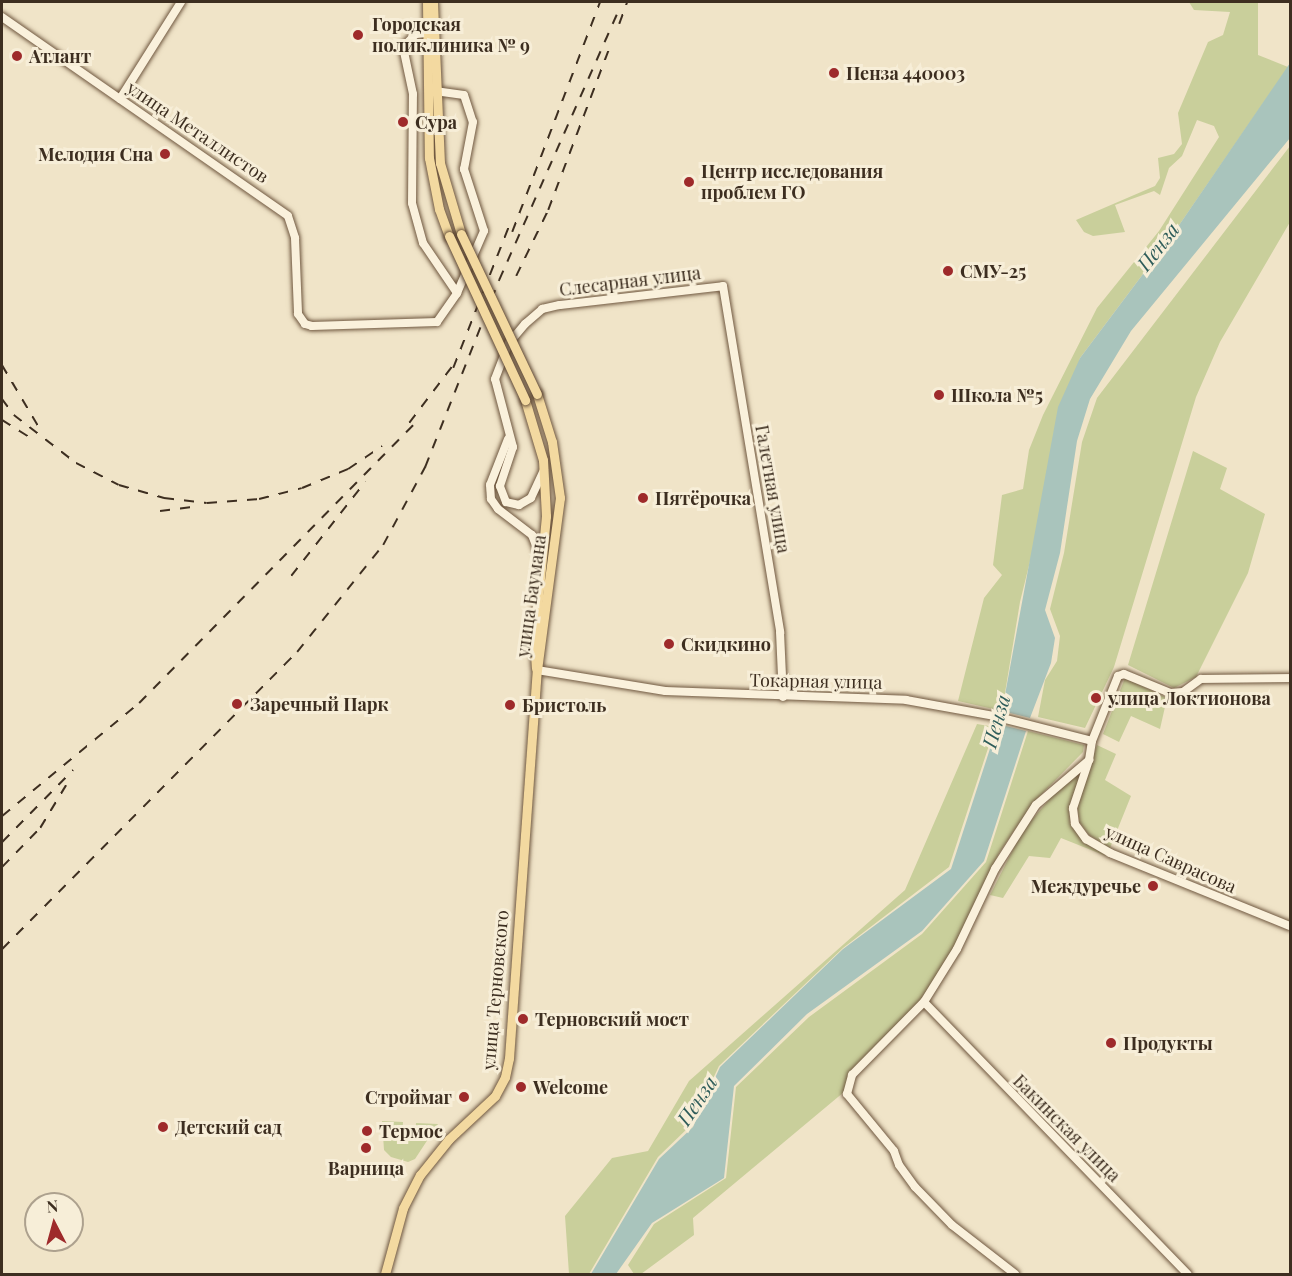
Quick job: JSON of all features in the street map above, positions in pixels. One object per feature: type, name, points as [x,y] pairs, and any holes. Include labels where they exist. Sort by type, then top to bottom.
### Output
[{"type":"main road","name":"улица Баумана","points":[[427,2],[429,158],[439,209],[449,236],[525,400],[544,469],[546,516],[534,640],[537,670]]},
{"type":"main road","name":"улица Баумана","points":[[433,2],[435,91],[440,163],[461,234],[537,394],[552,442],[560,498],[537,670]]},
{"type":"main road","name":"улица Терновского","points":[[385,1275],[402,1208],[420,1175],[449,1139],[495,1096],[505,1077],[537,670]]},
{"type":"street","points":[[120,99],[181,2]]},
{"type":"street","name":"улица Металлистов","points":[[2,17],[288,216],[296,238],[300,321],[312,326],[437,322],[457,292]]},
{"type":"street","points":[[427,33],[416,34],[403,47],[413,94],[412,203],[423,243],[457,292]]},
{"type":"street","points":[[435,91],[464,95],[473,122],[464,169],[484,231],[457,292]]},
{"type":"street","name":"Слесарная улица","points":[[510,430],[497,396],[499,362],[509,343],[542,309],[723,286]]},
{"type":"street","name":"Галетная улица","points":[[723,286],[780,632],[783,697]]},
{"type":"street","points":[[510,430],[512,458],[500,486],[506,502],[519,505],[531,498],[544,469]]},
{"type":"street","points":[[510,430],[507,450],[490,485],[492,499],[498,509],[532,535],[541,558]]},
{"type":"street","name":"Токарная улица","points":[[537,670],[665,691],[906,700],[1032,724],[1092,741]]},
{"type":"street","name":"улица Саврасова","points":[[1290,678],[1201,679],[1183,692],[1170,693],[1124,674],[1118,676],[1092,741],[1089,760],[1073,808],[1075,824],[1086,839],[1110,853],[1290,926]]},
{"type":"street","points":[[1014,1275],[952,1225],[915,1187],[898,1165],[894,1151],[847,1094],[852,1075],[924,1002],[957,949],[1017,831],[1058,782],[1089,760]]},
{"type":"street","name":"Бакинская улица","points":[[924,1002],[1188,1275]]},
{"type":"green space","points":[[1189,2],[1258,2],[1258,55],[1288,67],[1173,234],[1080,358],[1020,602],[1002,711],[958,701],[984,598],[1002,575],[993,565],[1002,495],[1023,489],[1029,450],[1043,415],[1097,308],[1159,231],[1219,137],[1214,126],[1197,120],[1182,156],[1169,168],[1160,195],[1154,191],[1115,205],[1125,232],[1093,236],[1084,232],[1076,220],[1155,186],[1160,178],[1158,158],[1174,154],[1182,144],[1178,113],[1208,42],[1223,35],[1230,12],[1194,10]]},
{"type":"green space","points":[[1290,146],[1290,222],[1220,342],[1196,397],[1114,667],[1085,728],[1038,717],[1045,680],[1057,661],[1060,636],[1050,609],[1064,553],[1082,442],[1097,398]]},
{"type":"green space","points":[[1193,451],[1227,468],[1220,489],[1265,514],[1248,573],[1196,677],[1174,688],[1128,665]]},
{"type":"green space","points":[[1125,678],[1167,698],[1160,729],[1131,716],[1119,742],[1103,734]]},
{"type":"green space","points":[[977,724],[995,727],[949,867],[843,948],[719,1066],[691,1125],[658,1157],[589,1274],[569,1274],[565,1216],[612,1158],[648,1151],[689,1081],[905,890]]},
{"type":"green space","points":[[1028,731],[1084,745],[1083,752],[1033,803],[999,853],[950,956],[915,1008],[850,1071],[844,1092],[693,1218],[694,1235],[641,1274],[634,1274],[628,1265],[654,1224],[726,1178],[736,1087],[809,1017],[922,934],[986,862]]},
{"type":"green space","points":[[1097,745],[1116,754],[1105,780],[1131,796],[1110,848],[1089,835],[1080,823],[1077,807]]},
{"type":"green space","points":[[1083,769],[1069,806],[1070,823],[1083,840],[1106,856],[1061,838],[1050,858],[1029,856],[1003,898],[990,895],[1023,830],[1060,787]]},
{"type":"green space","points":[[382,1121],[403,1122],[402,1138],[415,1140],[416,1123],[438,1124],[415,1159],[408,1162],[391,1157],[384,1150]]},
{"type":"water","points":[[1290,63],[1290,138],[1131,331],[1090,399],[1077,441],[1060,553],[1045,610],[1055,638],[1051,663],[1030,718],[1002,711],[1058,407],[1080,358],[1173,234]]},
{"type":"water","points":[[998,724],[1026,731],[984,861],[922,931],[807,1014],[734,1086],[724,1178],[652,1223],[616,1274],[591,1274],[659,1159],[693,1127],[720,1067],[843,949],[951,869]]},
{"type":"railway","points":[[512,232],[600,2]]},
{"type":"railway","points":[[619,24],[627,2]]},
{"type":"railway","points":[[2,949],[297,652],[383,545],[425,467],[499,280],[618,12]]},
{"type":"railway","points":[[516,276],[548,210],[610,46]]},
{"type":"railway","points":[[453,368],[510,223]]},
{"type":"railway","points":[[409,423],[456,361]]},
{"type":"railway","points":[[2,365],[40,429]]},
{"type":"railway","points":[[2,399],[14,415],[76,463],[119,485],[164,498],[207,503],[259,499],[302,488],[348,469],[382,446]]},
{"type":"railway","points":[[2,420],[31,438]]},
{"type":"railway","points":[[2,816],[139,703],[417,421]]},
{"type":"railway","points":[[291,576],[365,482]]},
{"type":"railway","points":[[160,511],[194,507]]},
{"type":"railway","points":[[2,842],[73,770]]},
{"type":"railway","points":[[2,867],[40,828],[66,785]]},
{"type":"place","name":"Городская поликлиника № 9","points":[[358,35]]},
{"type":"place","name":"Атлант","points":[[17,56]]},
{"type":"place","name":"Пенза 440003","points":[[834,73]]},
{"type":"place","name":"Сура","points":[[403,122]]},
{"type":"place","name":"Мелодия Сна","points":[[165,154]]},
{"type":"place","name":"Центр исследования проблем ГО","points":[[689,182]]},
{"type":"place","name":"СМУ-25","points":[[948,271]]},
{"type":"place","name":"Школа №5","points":[[939,395]]},
{"type":"place","name":"Пятёрочка","points":[[643,498]]},
{"type":"place","name":"Скидкино","points":[[669,644]]},
{"type":"place","name":"улица Локтионова","points":[[1096,698]]},
{"type":"place","name":"Заречный Парк","points":[[237,704]]},
{"type":"place","name":"Бристоль","points":[[510,705]]},
{"type":"place","name":"Междуречье","points":[[1153,886]]},
{"type":"place","name":"Терновский мост","points":[[523,1019]]},
{"type":"place","name":"Продукты","points":[[1111,1043]]},
{"type":"place","name":"Welcome","points":[[521,1087]]},
{"type":"place","name":"Строймаг","points":[[464,1097]]},
{"type":"place","name":"Детский сад","points":[[163,1127]]},
{"type":"place","name":"Термос","points":[[367,1131]]},
{"type":"place","name":"Варница","points":[[366,1148]]},
{"type":"water label","name":"Пенза","points":[[1157,246]]},
{"type":"water label","name":"Пенза","points":[[995,721]]},
{"type":"water label","name":"Пенза","points":[[696,1100]]}]
